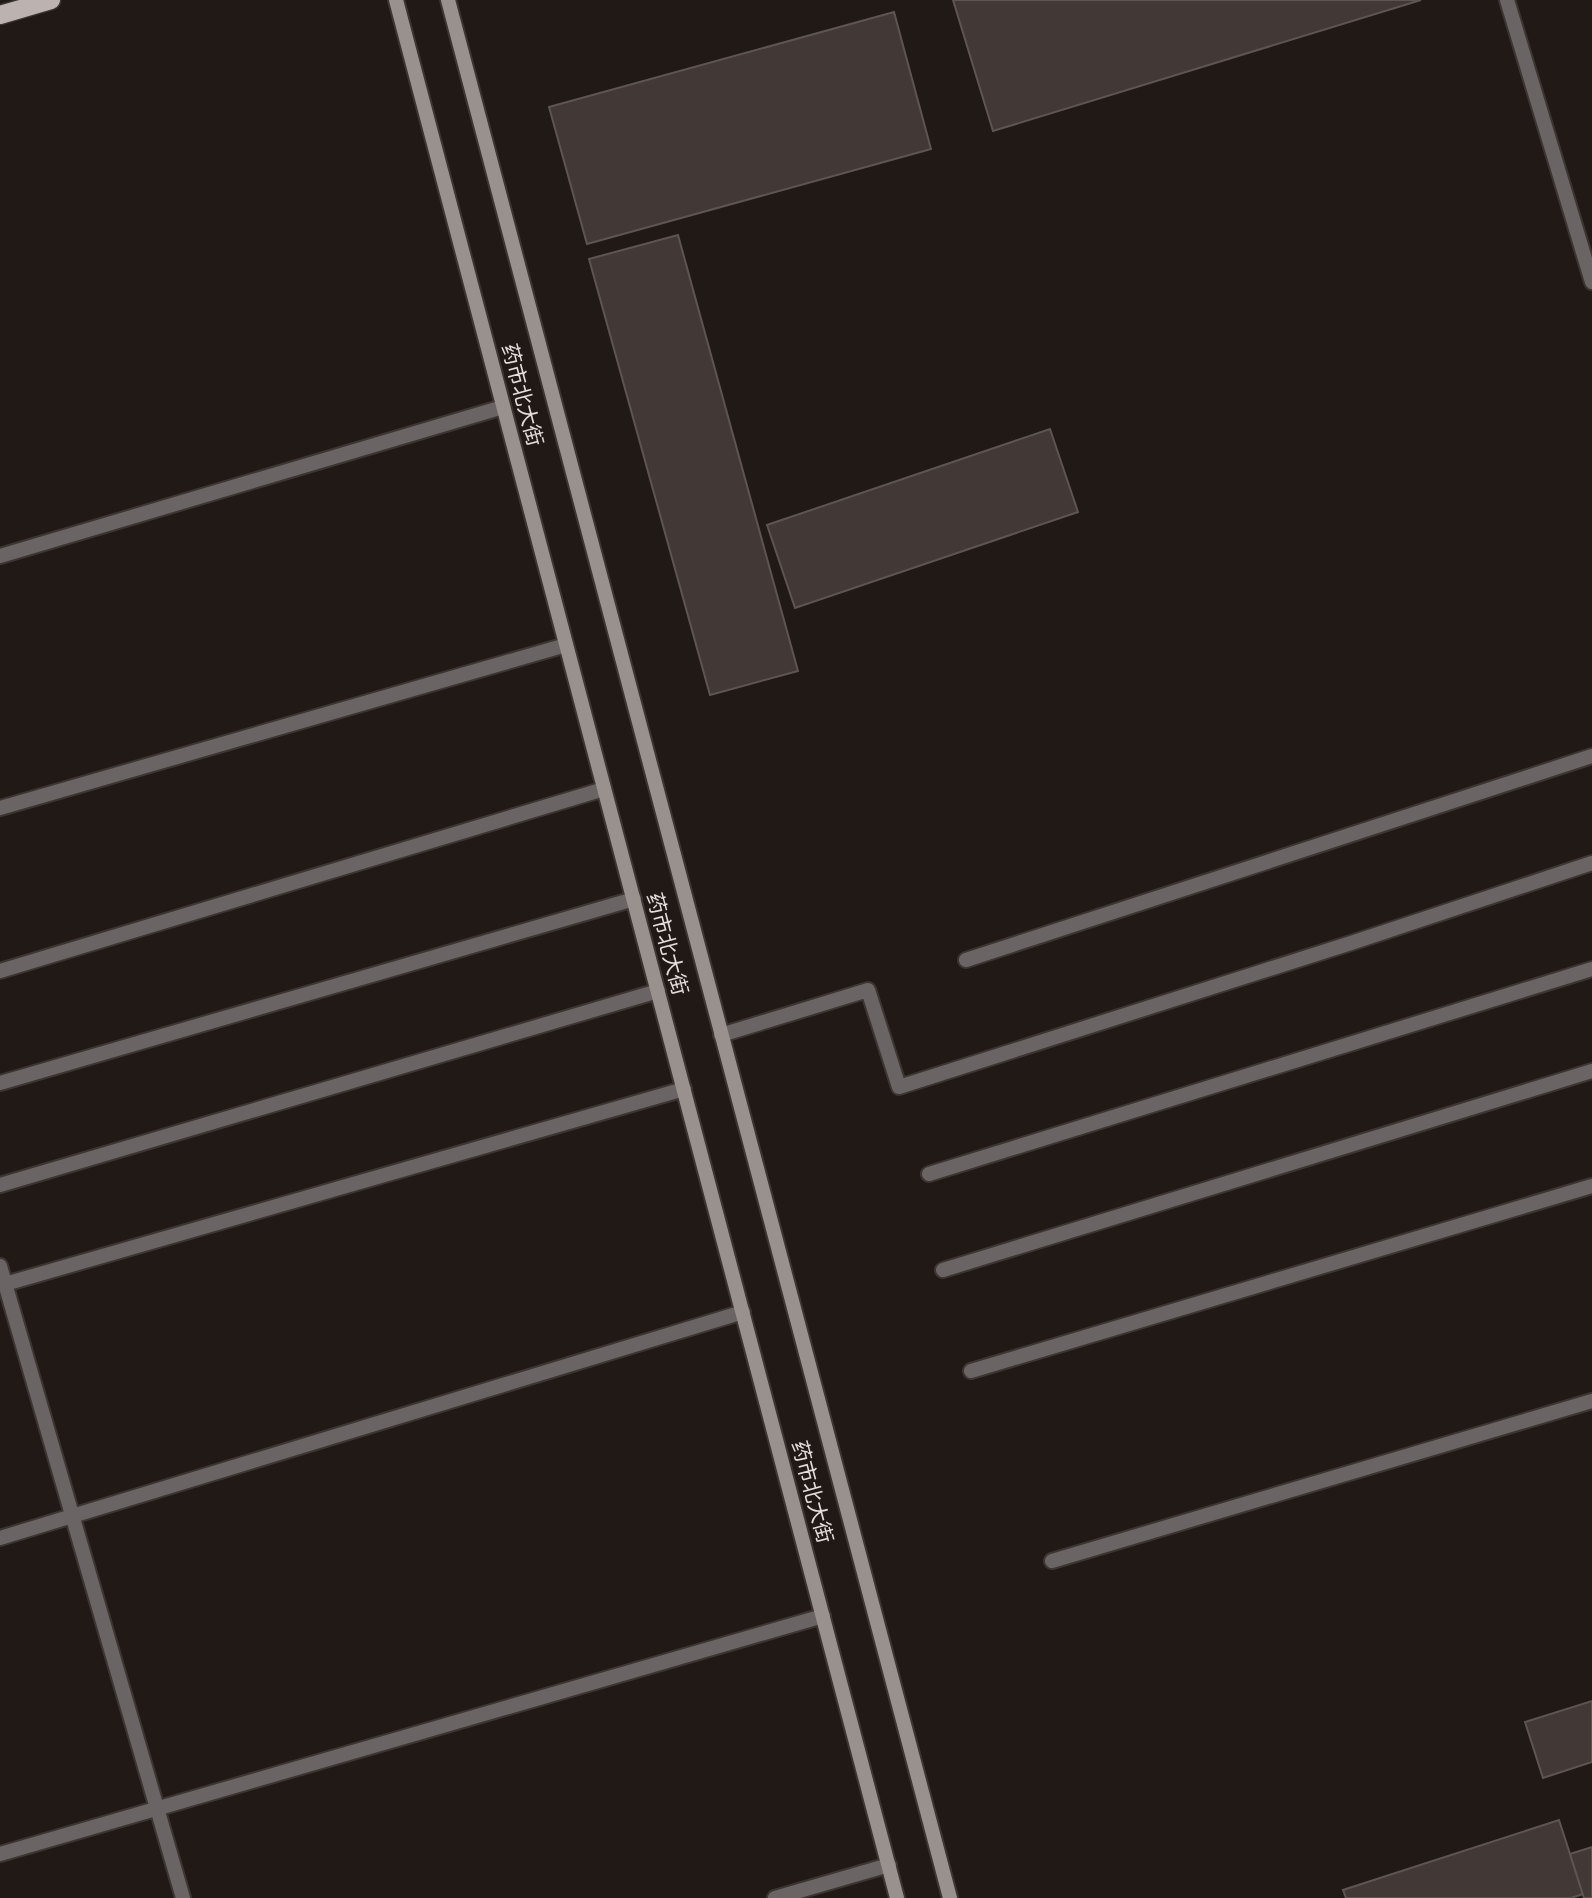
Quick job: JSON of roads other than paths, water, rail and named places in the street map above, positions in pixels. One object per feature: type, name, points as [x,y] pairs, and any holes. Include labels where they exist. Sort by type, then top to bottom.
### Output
[{"type":"main road","points":[[0,15],[51,0]]},
{"type":"main road","name":"药市北大街","points":[[396,0],[897,1898]]},
{"type":"main road","name":"药市北大街","points":[[448,0],[950,1898]]},
{"type":"street","points":[[1507,0],[1592,282]]},
{"type":"street","points":[[0,556],[503,407]]},
{"type":"street","points":[[0,808],[566,645]]},
{"type":"street","points":[[966,960],[1592,756]]},
{"type":"street","points":[[0,971],[604,789]]},
{"type":"street","points":[[722,1035],[868,990],[899,1087],[1592,863]]},
{"type":"street","points":[[0,1083],[634,899]]},
{"type":"street","points":[[929,1174],[1592,969]]},
{"type":"street","points":[[0,1185],[658,991]]},
{"type":"street","points":[[943,1270],[1592,1071]]},
{"type":"street","points":[[5,1284],[684,1089]]},
{"type":"street","points":[[971,1371],[1592,1185]]},
{"type":"street","points":[[0,1266],[183,1898]]},
{"type":"street","points":[[0,1538],[743,1312]]},
{"type":"street","points":[[1052,1562],[1592,1401]]},
{"type":"street","points":[[0,1854],[823,1616]]},
{"type":"street","points":[[775,1898],[889,1865]]}]
